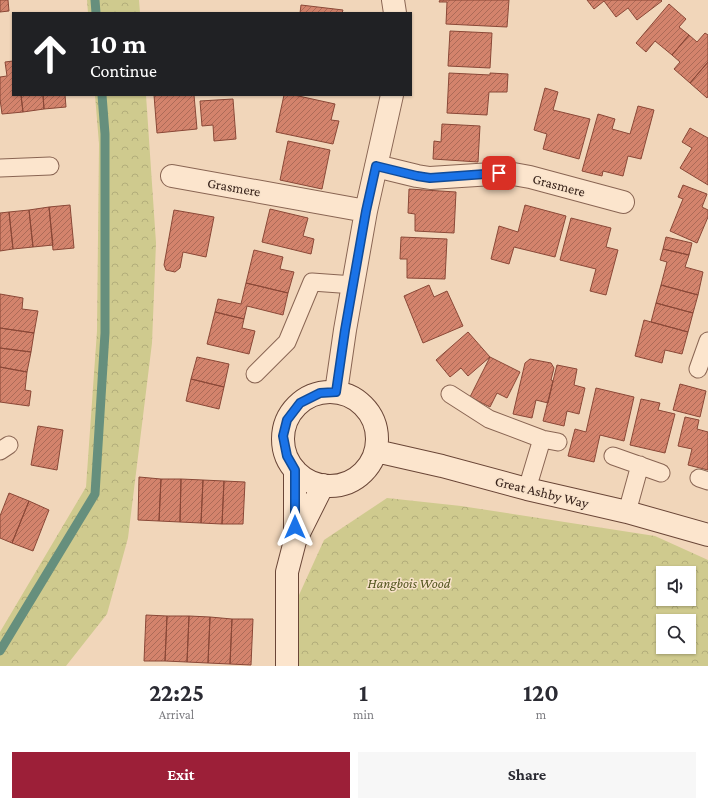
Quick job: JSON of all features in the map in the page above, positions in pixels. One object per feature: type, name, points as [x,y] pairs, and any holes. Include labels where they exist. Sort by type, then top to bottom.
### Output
[{"type":"street","points":[[393,0],[395,12]]},
{"type":"street","points":[[336,392],[345,330],[366,211],[392,96]]},
{"type":"street","name":"Grasmere","points":[[376,166],[430,178],[508,173],[530,177],[623,202]]},
{"type":"street","name":"Grasmere","points":[[172,176],[366,211]]},
{"type":"street","points":[[336,392],[346,394],[360,402],[369,412],[376,427],[376,451],[369,466],[357,477],[334,486],[323,485],[308,480],[295,470],[287,456],[283,436],[287,420],[300,403],[320,393],[336,392]]},
{"type":"street","name":"Great Ashby Way","points":[[376,451],[442,466],[527,489],[627,512],[708,535]]},
{"type":"street","points":[[295,470],[295,541]]},
{"type":"street","points":[[287,666],[287,572],[295,541],[323,485]]},
{"type":"lane","points":[[0,168],[50,166]]},
{"type":"lane","points":[[255,374],[287,342],[312,282],[354,285]]},
{"type":"lane","points":[[698,369],[708,341]]},
{"type":"lane","points":[[450,394],[488,419],[550,441],[536,457],[527,489]]},
{"type":"lane","points":[[613,456],[661,472]]},
{"type":"lane","points":[[627,512],[640,465]]},
{"type":"green space","points":[[87,0],[139,0],[140,12],[88,12]]},
{"type":"green space","points":[[95,96],[146,96],[156,243],[152,343],[128,538],[107,614],[66,666],[0,666],[0,632],[86,487],[97,331],[99,144]]},
{"type":"green space","name":"Hangbois Wood","points":[[387,498],[461,506],[655,536],[708,560],[708,666],[294,666],[294,606],[324,540]]},
{"type":"building","points":[[0,0],[8,0],[9,11],[0,12]]},
{"type":"building","points":[[440,0],[509,0],[507,27],[446,24],[447,2],[439,2]]},
{"type":"building","points":[[587,0],[662,1],[637,20],[628,8],[616,17],[604,1],[594,9]]},
{"type":"building","points":[[669,4],[686,19],[679,27],[689,35],[672,55],[655,41],[646,52],[636,43]]},
{"type":"building","points":[[301,5],[343,10],[342,12],[300,12]]},
{"type":"building","points":[[450,31],[492,33],[490,68],[448,66]]},
{"type":"building","points":[[705,33],[708,35],[708,62],[690,83],[674,69],[680,62],[672,55],[689,35],[697,42]]},
{"type":"building","points":[[12,61],[12,96],[21,96],[23,112],[2,114],[0,77],[7,76],[5,62]]},
{"type":"building","points":[[708,62],[708,96],[707,98],[690,83]]},
{"type":"building","points":[[449,73],[490,75],[490,73],[508,74],[507,92],[489,92],[487,115],[447,113]]},
{"type":"building","points":[[545,88],[558,92],[553,110],[590,119],[579,159],[543,149],[547,134],[534,130]]},
{"type":"building","points":[[21,96],[43,96],[44,109],[23,112]]},
{"type":"building","points":[[43,96],[65,96],[66,107],[44,109]]},
{"type":"building","points":[[154,96],[194,96],[197,129],[157,133]]},
{"type":"building","points":[[284,96],[299,96],[335,104],[331,120],[339,121],[333,144],[276,132]]},
{"type":"building","points":[[233,99],[236,139],[214,141],[213,125],[202,126],[200,101]]},
{"type":"building","points":[[638,106],[654,110],[641,159],[628,156],[623,176],[603,171],[602,176],[582,171],[598,114],[615,119],[612,129],[630,134]]},
{"type":"building","points":[[442,124],[480,126],[478,162],[433,159],[434,141],[441,142]]},
{"type":"building","points":[[690,128],[708,138],[708,185],[680,168],[692,148],[682,142]]},
{"type":"building","points":[[288,141],[330,150],[322,189],[280,180]]},
{"type":"building","points":[[683,185],[707,194],[702,207],[708,210],[708,217],[697,243],[670,231],[683,199],[678,197]]},
{"type":"building","points":[[409,189],[456,192],[454,233],[415,231],[415,214],[408,213]]},
{"type":"building","points":[[70,205],[74,248],[53,250],[49,207]]},
{"type":"building","points":[[525,205],[566,216],[555,257],[514,247],[509,264],[491,259],[499,226],[518,232]]},
{"type":"building","points":[[49,207],[53,245],[33,247],[29,210]]},
{"type":"building","points":[[270,209],[308,218],[303,236],[314,239],[311,254],[262,242]]},
{"type":"building","points":[[29,210],[33,247],[13,249],[9,212]]},
{"type":"building","points":[[174,210],[214,217],[206,257],[183,252],[180,268],[175,272],[166,270],[164,265]]},
{"type":"building","points":[[9,212],[13,249],[0,251],[0,213]]},
{"type":"building","points":[[571,218],[611,228],[606,247],[618,250],[606,295],[590,291],[596,269],[560,260]]},
{"type":"building","points":[[401,237],[447,239],[445,279],[407,278],[407,259],[400,259]]},
{"type":"building","points":[[666,237],[692,243],[689,255],[663,249]]},
{"type":"building","points":[[663,249],[689,255],[685,267],[703,272],[698,295],[661,285],[667,262],[660,260]]},
{"type":"building","points":[[254,250],[283,257],[280,269],[294,272],[288,293],[246,283]]},
{"type":"building","points":[[246,283],[288,293],[283,315],[247,306],[244,319],[215,312],[218,299],[241,304]]},
{"type":"building","points":[[429,285],[434,297],[447,291],[463,326],[423,343],[404,296]]},
{"type":"building","points":[[661,285],[698,295],[693,313],[656,303]]},
{"type":"building","points":[[0,294],[23,298],[22,309],[38,311],[34,333],[0,328]]},
{"type":"building","points":[[656,303],[693,313],[688,332],[651,322]]},
{"type":"building","points":[[215,312],[244,319],[242,328],[255,331],[249,354],[207,344]]},
{"type":"building","points":[[644,320],[688,332],[682,354],[665,350],[662,363],[635,356]]},
{"type":"building","points":[[0,328],[34,333],[31,352],[0,348]]},
{"type":"building","points":[[468,332],[490,357],[468,376],[461,368],[450,377],[436,360]]},
{"type":"building","points":[[0,348],[31,352],[27,372],[0,367]]},
{"type":"building","points":[[197,357],[229,364],[224,387],[191,379]]},
{"type":"building","points":[[490,357],[520,372],[507,398],[497,393],[490,407],[470,397]]},
{"type":"building","points":[[530,359],[551,363],[554,368],[551,380],[553,381],[548,403],[536,400],[532,418],[513,414],[525,363]]},
{"type":"building","points":[[557,365],[577,369],[574,385],[585,388],[579,414],[567,411],[564,426],[543,421]]},
{"type":"building","points":[[0,367],[27,372],[25,390],[31,391],[29,406],[0,402]]},
{"type":"building","points":[[191,379],[224,387],[219,409],[186,401]]},
{"type":"building","points":[[680,384],[706,391],[700,417],[673,410]]},
{"type":"building","points":[[596,388],[634,397],[624,441],[600,435],[594,462],[568,456],[575,429],[586,432]]},
{"type":"building","points":[[641,399],[660,403],[658,410],[675,414],[665,453],[630,445]]},
{"type":"building","points":[[685,417],[699,420],[697,429],[708,432],[708,470],[688,465],[692,449],[678,446]]},
{"type":"building","points":[[38,426],[63,430],[57,470],[31,465]]},
{"type":"building","points":[[139,477],[161,479],[159,521],[138,520]]},
{"type":"building","points":[[161,479],[181,479],[180,522],[159,521]]},
{"type":"building","points":[[181,479],[203,480],[201,523],[180,522]]},
{"type":"building","points":[[203,480],[224,481],[222,524],[201,523]]},
{"type":"building","points":[[224,481],[245,482],[243,524],[222,524]]},
{"type":"building","points":[[9,493],[29,501],[12,543],[0,538],[0,516]]},
{"type":"building","points":[[29,501],[49,510],[33,551],[12,543]]},
{"type":"building","points":[[146,615],[167,616],[165,661],[144,661]]},
{"type":"building","points":[[167,616],[189,616],[187,662],[165,661]]},
{"type":"building","points":[[189,616],[210,617],[208,663],[187,662]]},
{"type":"building","points":[[210,617],[232,619],[230,664],[208,663]]},
{"type":"building","points":[[232,619],[253,619],[251,665],[230,664]]},
{"type":"waterway","points":[[95,0],[96,12]]},
{"type":"waterway","points":[[0,651],[95,494],[105,333],[105,134],[102,96]]},
{"type":"route","points":[[295,527],[295,470],[287,456],[283,436],[287,420],[300,403],[320,393],[336,392],[345,330],[366,211],[376,166],[430,178],[499,173]]}]
